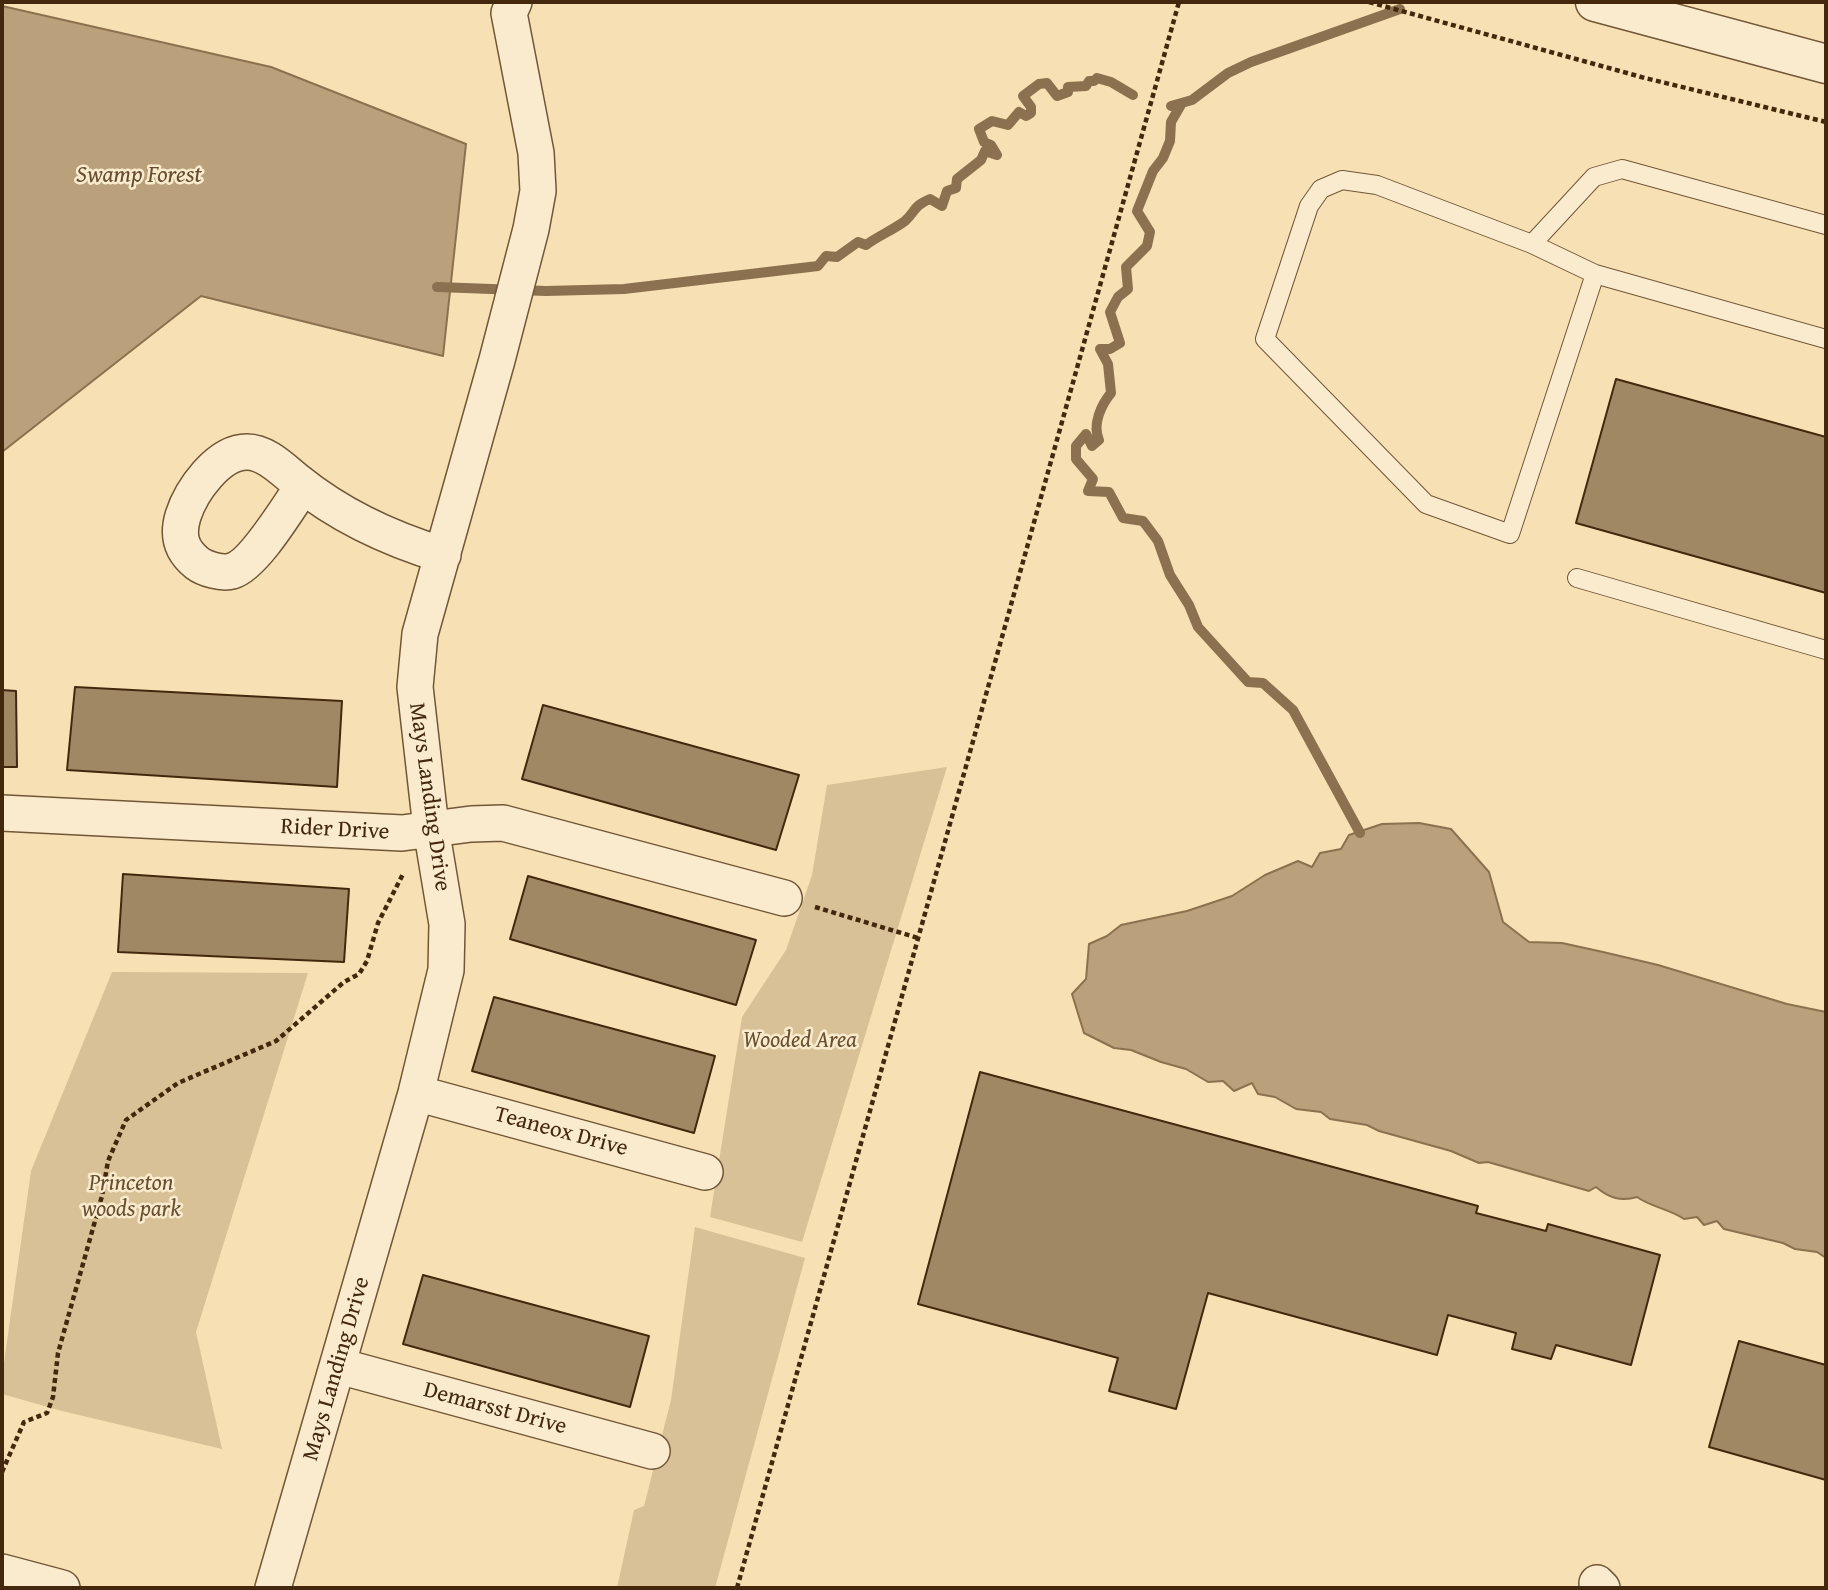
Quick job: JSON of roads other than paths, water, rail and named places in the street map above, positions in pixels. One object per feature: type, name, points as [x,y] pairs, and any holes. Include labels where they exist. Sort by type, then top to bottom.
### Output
[{"type":"street","points":[[1595,2],[1826,64]]},
{"type":"street","name":"Mays Landing Drive","points":[[273,1588],[416,1093],[446,970],[447,924],[431,828],[415,687],[421,634],[531,229],[538,191],[537,153],[503,5]]},
{"type":"street","points":[[303,486],[370,528],[443,555]]},
{"type":"street","name":"Rider Drive","points":[[2,813],[402,833],[487,823],[522,827],[784,898]]},
{"type":"street","name":"Teaneox Drive","points":[[416,1093],[705,1172]]},
{"type":"street","name":"Demarsst Drive","points":[[339,1366],[652,1451]]},
{"type":"street","points":[[2,1572],[62,1588]]},
{"type":"lane","points":[[1532,243],[1594,177],[1622,169],[1826,225]]},
{"type":"lane","points":[[1595,274],[1510,534],[1426,504],[1265,339],[1309,206],[1321,189],[1342,180],[1377,185],[1532,243],[1595,274],[1826,339]]},
{"type":"lane","points":[[1577,578],[1826,650]]},
{"type":"water","name":"Swamp Forest","points":[[2,6],[271,67],[466,144],[443,356],[201,296],[2,452]]},
{"type":"water","points":[[1419,823],[1451,829],[1489,872],[1503,922],[1529,942],[1562,943],[1603,952],[1658,965],[1787,1004],[1826,1012],[1826,1258],[1817,1252],[1795,1249],[1783,1243],[1724,1229],[1717,1221],[1704,1225],[1697,1217],[1684,1219],[1637,1197],[1615,1198],[1596,1187],[1589,1191],[1488,1162],[1479,1163],[1451,1151],[1379,1131],[1367,1125],[1330,1119],[1321,1112],[1296,1109],[1275,1097],[1258,1094],[1252,1083],[1234,1091],[1223,1081],[1208,1082],[1186,1069],[1131,1050],[1114,1048],[1084,1033],[1072,994],[1086,979],[1089,944],[1107,936],[1121,925],[1187,911],[1232,896],[1265,875],[1298,861],[1312,867],[1320,853],[1341,849],[1349,835],[1382,824]]},
{"type":"waterway","points":[[1171,106],[1192,100],[1228,73],[1251,62],[1400,9]]},
{"type":"waterway","points":[[437,287],[546,291],[624,289],[818,266],[826,256],[837,257],[858,242],[866,245],[905,221],[918,206],[930,199],[942,206],[947,191],[956,188],[957,179],[981,160],[985,151],[997,155],[991,145],[984,142],[979,129],[992,121],[1008,125],[1019,112],[1026,116],[1031,113],[1031,107],[1023,96],[1039,84],[1047,83],[1057,96],[1068,92],[1068,87],[1086,86],[1089,81],[1097,78],[1111,82],[1133,95]]},
{"type":"waterway","points":[[1182,103],[1171,122],[1170,141],[1163,158],[1153,171],[1137,211],[1150,232],[1147,246],[1126,267],[1128,289],[1118,297],[1110,312],[1120,343],[1110,349],[1100,349],[1108,364],[1111,393],[1099,415],[1099,440],[1092,446],[1086,434],[1076,446],[1076,459],[1093,479],[1088,491],[1109,492],[1123,518],[1143,521],[1158,541],[1170,575],[1189,605],[1198,627],[1248,682],[1263,683],[1293,710],[1360,833]]},
{"type":"park label","name":"Wooded Area","points":[[800,1041]]},
{"type":"park label","name":"Princeton woods park","points":[[131,1197]]}]
